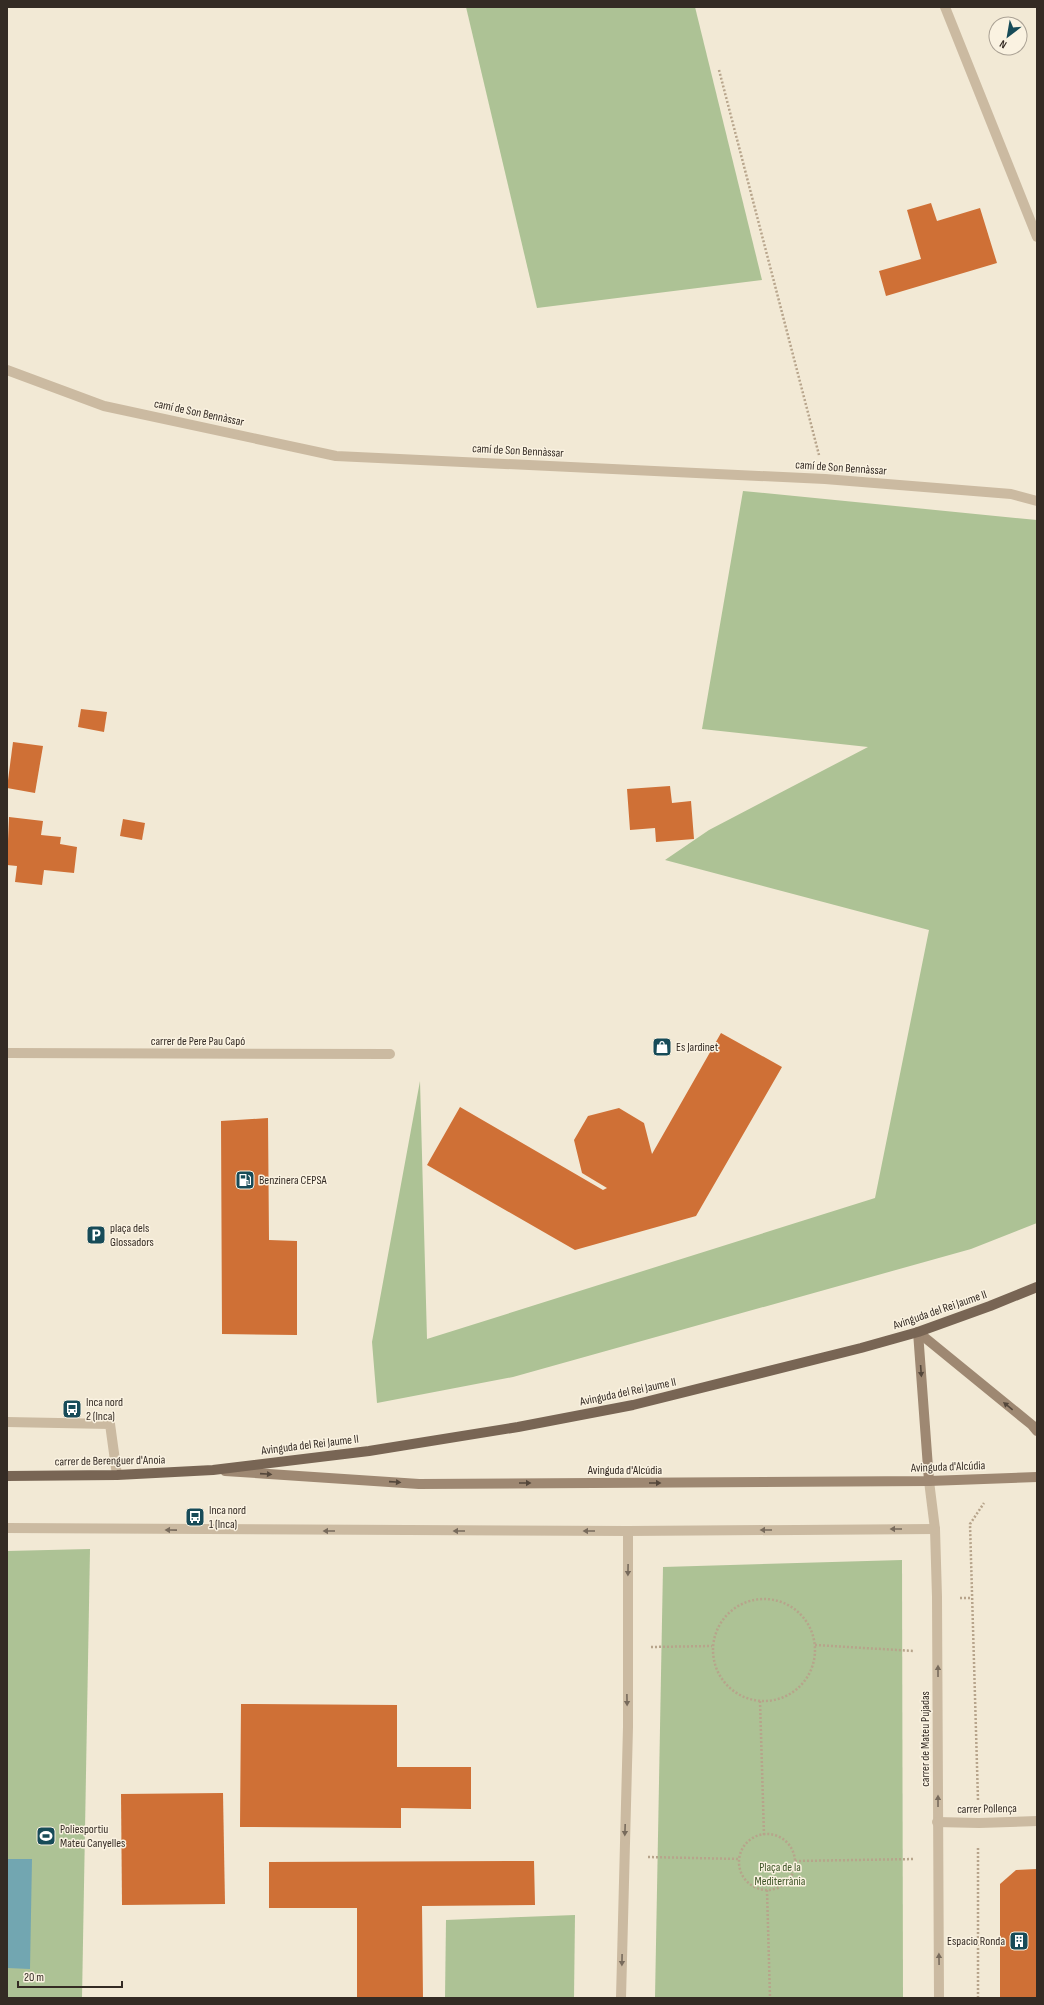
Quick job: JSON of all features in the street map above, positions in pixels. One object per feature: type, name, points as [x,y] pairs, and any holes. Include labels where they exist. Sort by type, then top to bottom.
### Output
[{"type":"main road","name":"Avinguda del Rei Jaume II","points":[[213,1470],[376,1450],[518,1427],[633,1405],[731,1382],[918,1332],[1037,1287]]},
{"type":"main road","name":"carrer de Berenguer d'Anoia","points":[[7,1476],[117,1475],[213,1470]]},
{"type":"street","points":[[945,7],[1037,237]]},
{"type":"street","name":"camí de Son Bennàssar","points":[[7,370],[104,406],[336,456],[825,479],[1010,494],[1037,501]]},
{"type":"street","name":"carrer de Pere Pau Capó","points":[[7,1053],[390,1054]]},
{"type":"street","points":[[918,1332],[1032,1425],[1037,1431]]},
{"type":"street","points":[[918,1332],[929,1482]]},
{"type":"street","points":[[7,1422],[110,1424],[117,1475]]},
{"type":"street","name":"Avinguda d'Alcúdia","points":[[213,1470],[419,1484],[929,1482],[1037,1477]]},
{"type":"street","name":"carrer de Mateu Pujadas","points":[[929,1482],[934,1529],[938,1652],[937,1822],[939,1998]]},
{"type":"street","points":[[7,1528],[628,1531],[934,1529]]},
{"type":"street","points":[[621,1998],[628,1727],[628,1531]]},
{"type":"street","name":"carrer Pollença","points":[[937,1822],[979,1823],[1037,1821]]},
{"type":"path","points":[[719,70],[825,479]]},
{"type":"path","points":[[978,1998],[979,1823],[970,1524],[987,1500]]},
{"type":"path","points":[[769,1598],[786,1603],[800,1614],[811,1628],[815,1645],[814,1663],[806,1679],[794,1692],[778,1699],[760,1701],[745,1697],[731,1689],[720,1677],[714,1662],[712,1646],[716,1630],[724,1617],[736,1606],[751,1600],[769,1598]]},
{"type":"path","points":[[815,1645],[938,1652]]},
{"type":"path","points":[[627,1648],[712,1646]]},
{"type":"path","points":[[760,1701],[764,1835]]},
{"type":"path","points":[[764,1835],[781,1838],[788,1844],[793,1852],[795,1861],[794,1870],[784,1885],[767,1890],[758,1888],[747,1880],[740,1869],[740,1859],[748,1842],[755,1837],[764,1835]]},
{"type":"path","points":[[624,1857],[740,1859]]},
{"type":"path","points":[[795,1861],[938,1859]]},
{"type":"path","points":[[767,1890],[770,1998]]},
{"type":"green space","points":[[466,7],[695,7],[762,280],[537,308]]},
{"type":"green space","points":[[743,491],[1037,520],[1037,1223],[971,1249],[513,1377],[377,1403],[372,1342],[420,1081],[427,1339],[875,1198],[929,930],[665,860],[709,830],[868,747],[702,729]]},
{"type":"green space","name":"Poliesportiu Mateu Canyelles","points":[[90,1549],[82,1998],[7,1998],[7,1551]]},
{"type":"green space","name":"Plaça de la Mediterrània","points":[[902,1560],[903,1998],[655,1998],[663,1567]]},
{"type":"green space","points":[[575,1915],[574,1998],[445,1998],[446,1920]]},
{"type":"water","points":[[7,1859],[32,1859],[30,1969],[7,1968]]},
{"type":"building","points":[[931,203],[937,221],[980,208],[997,263],[886,296],[879,271],[921,259],[907,210]]},
{"type":"building","points":[[81,709],[107,712],[104,732],[78,727]]},
{"type":"building","points":[[13,742],[43,746],[35,793],[7,788]]},
{"type":"building","points":[[670,786],[672,803],[691,801],[694,839],[656,842],[655,828],[630,830],[627,789]]},
{"type":"building","points":[[9,817],[43,821],[41,835],[61,837],[60,844],[77,847],[74,873],[44,870],[42,885],[15,882],[17,866],[7,865]]},
{"type":"building","points":[[123,819],[145,823],[142,840],[120,836]]},
{"type":"building","points":[[721,1033],[782,1067],[696,1216],[575,1250],[427,1165],[460,1107],[603,1190],[607,1188],[582,1173],[574,1140],[588,1116],[619,1108],[644,1123],[652,1154]]},
{"type":"building","name":"Benzinera CEPSA","points":[[268,1118],[269,1240],[297,1241],[297,1335],[222,1334],[221,1121]]},
{"type":"building","points":[[241,1704],[397,1705],[397,1767],[471,1767],[471,1809],[401,1808],[401,1828],[240,1827]]},
{"type":"building","points":[[223,1793],[225,1904],[122,1905],[121,1794]]},
{"type":"building","points":[[534,1861],[535,1905],[422,1906],[423,1998],[357,1998],[357,1908],[269,1908],[269,1862]]},
{"type":"building","name":"Espacio Ronda","points":[[1037,1869],[1037,1998],[1000,1998],[1000,1884],[1016,1870]]},
{"type":"place","name":"Es Jardinet","points":[[662,1047]]},
{"type":"place","name":"Benzinera CEPSA","points":[[245,1180]]},
{"type":"place","name":"plaça dels Glossadors","points":[[96,1235]]},
{"type":"place","name":"Inca nord 2 (Inca)","points":[[72,1409]]},
{"type":"place","name":"Inca nord 1 (Inca)","points":[[195,1517]]},
{"type":"place","name":"Poliesportiu Mateu Canyelles","points":[[46,1836]]},
{"type":"place","name":"Espacio Ronda","points":[[1019,1941]]}]
